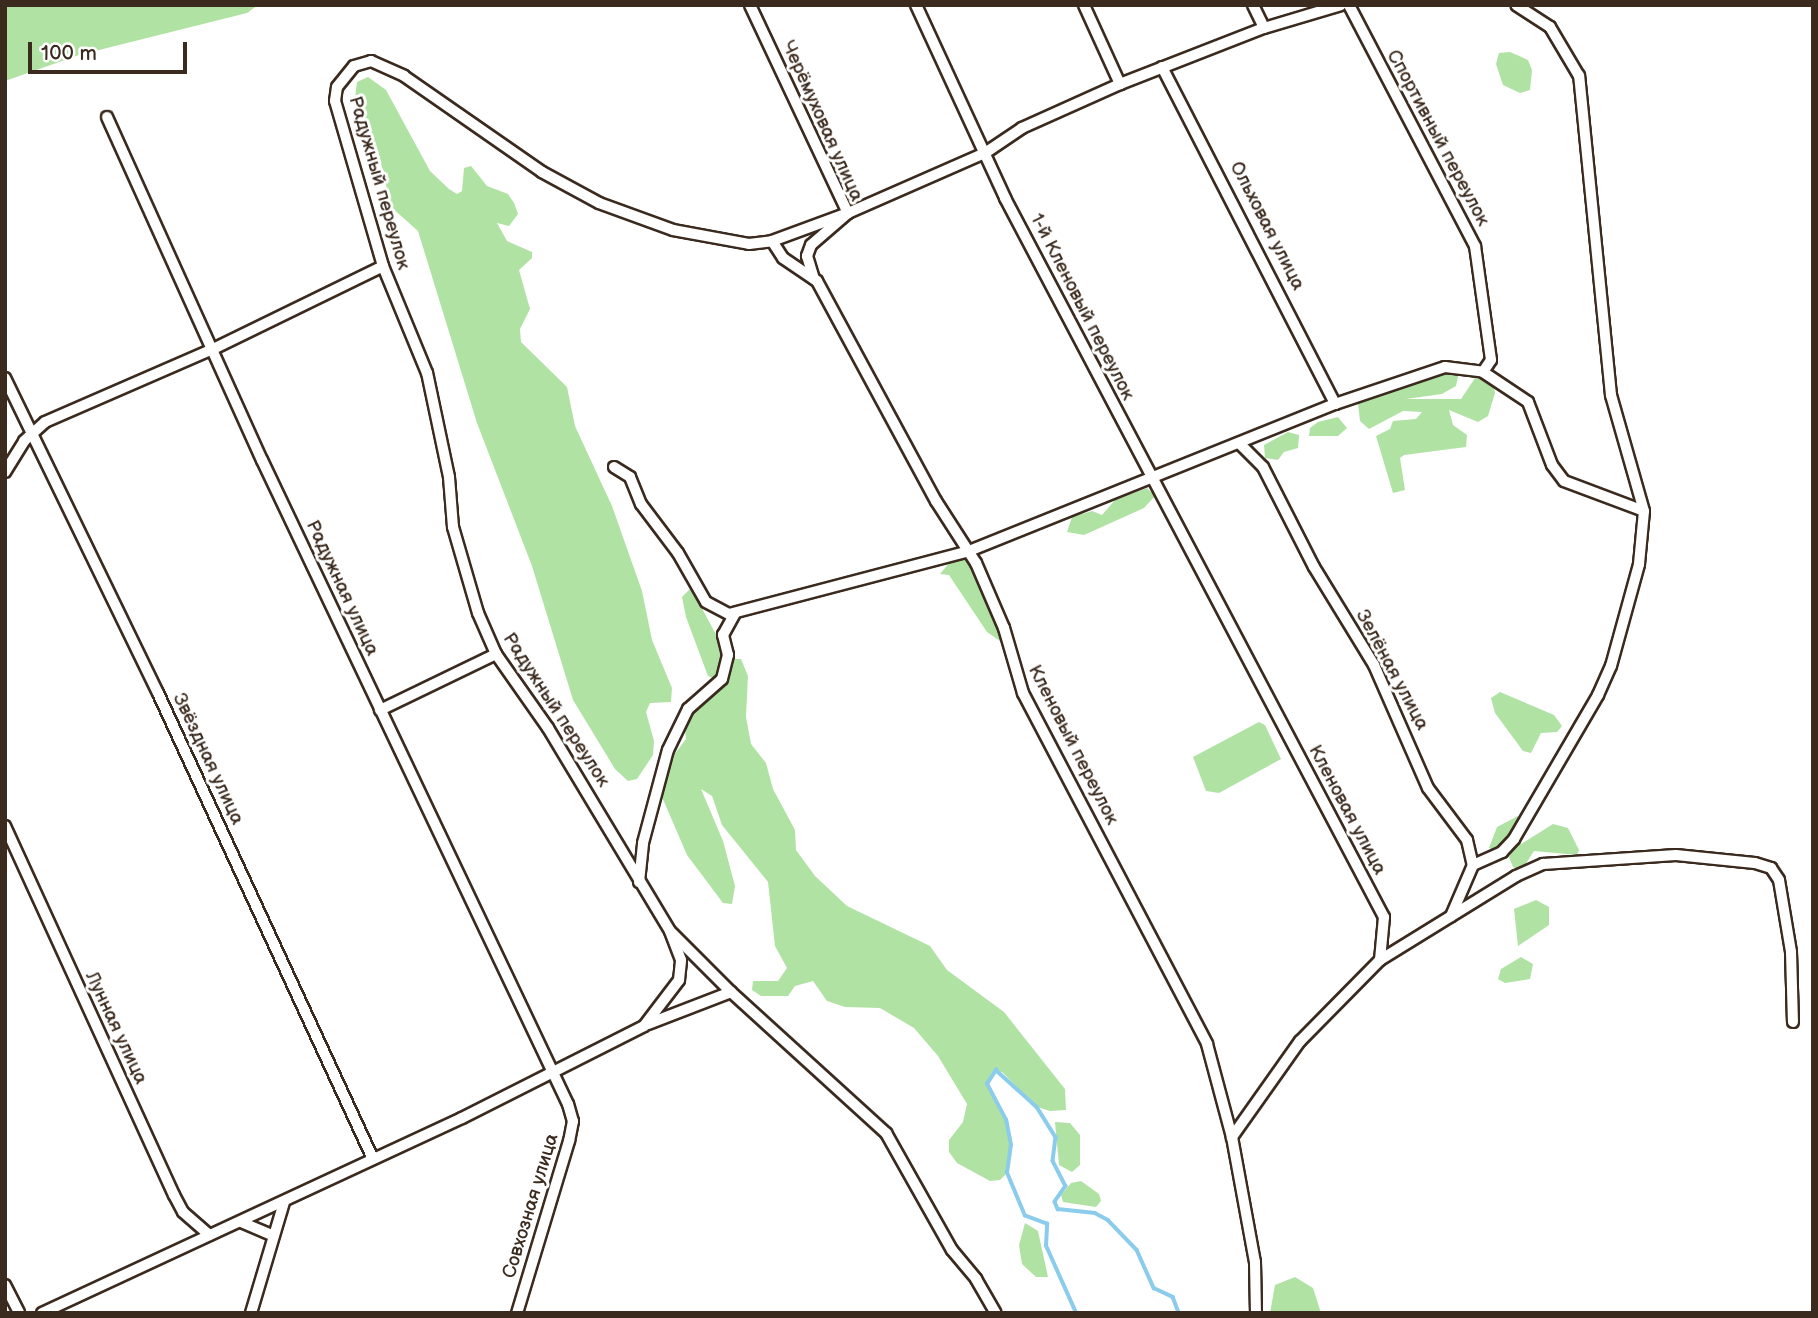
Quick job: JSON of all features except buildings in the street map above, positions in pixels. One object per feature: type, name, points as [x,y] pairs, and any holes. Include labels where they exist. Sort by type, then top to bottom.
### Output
[{"type":"street","name":"Черёмуховая улица","points":[[750,5],[848,213],[811,245],[807,256],[814,279]]},
{"type":"street","name":"1-й Кленовый переулок","points":[[916,5],[985,153],[1149,477]]},
{"type":"street","points":[[1084,5],[1120,84]]},
{"type":"street","points":[[1253,5],[1264,28]]},
{"type":"street","points":[[772,241],[848,213],[985,153],[1023,128],[1120,84],[1264,28],[1341,5]]},
{"type":"street","name":"Спортивный переулок","points":[[1349,5],[1475,246],[1491,360],[1483,372]]},
{"type":"street","points":[[1450,919],[1473,865],[1502,852],[1514,839],[1598,695],[1620,637],[1639,564],[1644,511],[1611,395],[1579,76],[1550,27],[1516,5]]},
{"type":"street","name":"Радужный переулок","points":[[41,1313],[284,1202],[644,1026],[679,980],[681,960],[670,931],[639,885],[603,816],[496,654],[478,613],[453,527],[447,463],[427,373],[383,266],[337,110],[337,88],[358,63],[381,65],[542,172],[599,203],[705,239],[749,244],[772,241]]},
{"type":"street","name":"Ольховая улица","points":[[1162,67],[1224,179],[1335,404]]},
{"type":"street","name":"Радужная улица","points":[[107,117],[380,710],[551,1072]]},
{"type":"street","name":"Кленовый переулок","points":[[772,241],[783,258],[814,279],[936,501],[969,551],[1001,619],[1023,693],[1207,1044],[1232,1137],[1255,1262],[1256,1310]]},
{"type":"street","points":[[5,472],[30,434],[54,417],[213,349],[383,266]]},
{"type":"street","points":[[614,467],[630,477],[641,504],[678,553],[706,603],[718,611],[735,613],[969,551],[1149,477],[1241,445],[1335,404],[1440,368],[1483,372],[1528,402],[1552,465],[1564,481],[1644,511]]},
{"type":"street","name":"Звёздная улица","points":[[5,378],[158,693],[373,1159]]},
{"type":"street","name":"Зелёная улица","points":[[1241,445],[1263,467],[1314,567],[1374,665],[1429,788],[1467,840],[1473,865]]},
{"type":"street","name":"Кленовая улица","points":[[1149,477],[1384,916],[1380,960]]},
{"type":"street","points":[[639,885],[643,843],[668,750],[688,709],[722,679],[728,655],[723,635],[735,613]]},
{"type":"street","points":[[380,710],[496,654]]},
{"type":"street","name":"Лунная улица","points":[[5,826],[174,1195],[183,1212],[209,1235]]},
{"type":"street","points":[[1232,1137],[1300,1041],[1380,960],[1527,870],[1560,861],[1676,855],[1768,866],[1777,875],[1787,920],[1793,1022]]},
{"type":"street","points":[[670,931],[731,992],[886,1133],[952,1250],[996,1313]]},
{"type":"street","points":[[644,1026],[731,992]]},
{"type":"street","name":"Совхозная улица","points":[[517,1313],[572,1130],[568,1104],[551,1072]]},
{"type":"street","points":[[251,1313],[271,1235],[284,1202]]},
{"type":"street","points":[[240,1222],[271,1235]]},
{"type":"street","points":[[5,1285],[19,1313]]},
{"type":"green space","points":[[5,5],[258,5],[247,13],[79,55],[5,81]]},
{"type":"green space","points":[[1510,52],[1528,60],[1532,70],[1530,90],[1520,93],[1503,85],[1496,64],[1499,53]]},
{"type":"green space","points":[[368,77],[386,90],[430,171],[449,189],[457,194],[462,191],[464,168],[471,166],[487,186],[508,194],[514,203],[518,214],[509,226],[497,223],[507,241],[532,252],[532,258],[519,270],[530,309],[520,329],[521,342],[567,387],[575,426],[612,506],[642,591],[652,640],[672,688],[671,702],[650,703],[646,712],[654,741],[653,755],[637,779],[628,781],[615,769],[573,700],[532,566],[477,423],[418,231],[391,207],[378,150],[368,140],[354,107],[357,82]]},
{"type":"green space","points":[[1452,370],[1459,372],[1456,386],[1442,394],[1406,399],[1461,399],[1475,378],[1484,378],[1493,383],[1495,393],[1488,416],[1478,422],[1449,410],[1453,425],[1467,435],[1466,447],[1404,455],[1400,458],[1405,490],[1393,493],[1376,436],[1390,429],[1393,421],[1416,419],[1422,412],[1403,411],[1369,429],[1360,421],[1358,404]]},
{"type":"green space","points":[[1338,417],[1347,428],[1338,436],[1309,436],[1310,428],[1318,422]]},
{"type":"green space","points":[[1288,432],[1299,435],[1298,448],[1284,452],[1278,460],[1265,458],[1264,445]]},
{"type":"green space","points":[[1147,488],[1155,496],[1144,508],[1084,535],[1067,532],[1072,517],[1092,511],[1102,515],[1115,500]]},
{"type":"green space","points":[[963,556],[985,594],[1003,636],[1000,641],[987,632],[949,575],[940,574],[950,562]]},
{"type":"green space","points":[[691,588],[719,640],[722,665],[715,679],[708,676],[686,617],[682,597]]},
{"type":"green space","points":[[733,659],[741,659],[748,676],[746,717],[751,744],[766,763],[773,789],[795,830],[796,850],[815,876],[847,906],[930,946],[947,970],[1004,1012],[1065,1089],[1066,1110],[1050,1111],[1037,1107],[1002,1072],[992,1072],[988,1088],[1002,1110],[1011,1145],[1007,1173],[1000,1180],[990,1181],[957,1163],[949,1152],[949,1140],[963,1122],[967,1104],[938,1056],[914,1028],[880,1008],[845,1007],[827,1001],[813,981],[795,986],[788,996],[761,996],[752,990],[753,981],[778,981],[787,968],[775,946],[768,882],[722,825],[712,796],[701,789],[723,841],[735,886],[732,904],[723,903],[687,855],[662,797],[671,759],[686,739],[684,719],[727,679]]},
{"type":"green space","points":[[1500,692],[1554,715],[1562,726],[1557,732],[1541,733],[1531,753],[1523,751],[1495,713],[1491,698]]},
{"type":"green space","points":[[1259,722],[1265,725],[1281,759],[1219,793],[1206,791],[1193,757]]},
{"type":"green space","points":[[1518,816],[1518,824],[1503,843],[1494,850],[1489,848],[1497,827]]},
{"type":"green space","points":[[1553,824],[1568,828],[1579,850],[1577,855],[1534,851],[1525,865],[1518,870],[1513,867],[1509,857],[1513,849]]},
{"type":"green space","points":[[1536,900],[1549,907],[1549,925],[1518,946],[1514,909]]},
{"type":"green space","points":[[1521,957],[1533,964],[1530,979],[1505,983],[1498,979],[1501,969]]},
{"type":"green space","points":[[1055,1122],[1070,1123],[1080,1135],[1080,1165],[1072,1172],[1059,1165]]},
{"type":"green space","points":[[1081,1181],[1099,1194],[1101,1201],[1096,1207],[1063,1202],[1061,1195],[1071,1183]]},
{"type":"green space","points":[[1025,1223],[1038,1231],[1048,1277],[1036,1277],[1022,1264],[1019,1245]]},
{"type":"green space","points":[[1295,1277],[1313,1288],[1321,1313],[1270,1313],[1275,1285]]},
{"type":"waterway","points":[[1076,1313],[1046,1246],[1047,1224],[1025,1216],[1007,1173],[1011,1145],[1006,1120],[987,1084],[996,1070],[1037,1107],[1056,1137],[1053,1161],[1066,1186],[1055,1202],[1058,1209],[1095,1213],[1108,1220],[1137,1250],[1154,1288],[1173,1297],[1179,1313]]}]
